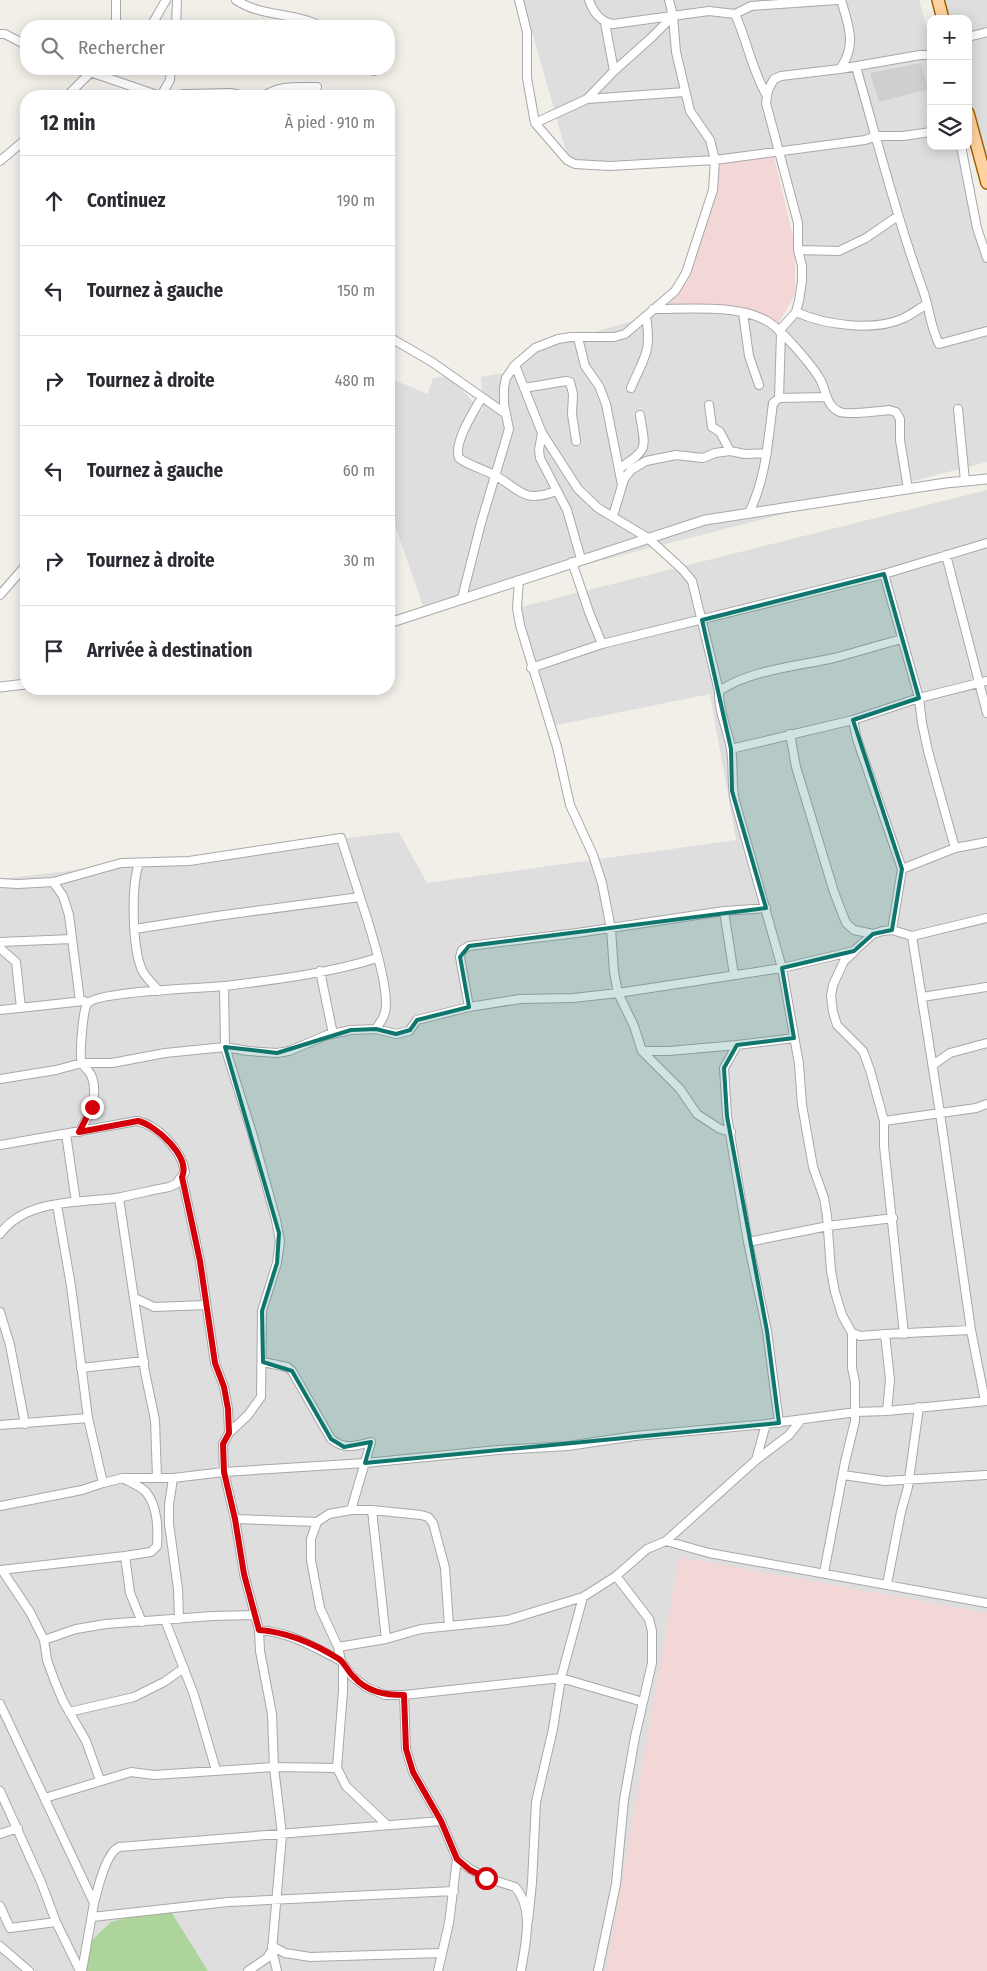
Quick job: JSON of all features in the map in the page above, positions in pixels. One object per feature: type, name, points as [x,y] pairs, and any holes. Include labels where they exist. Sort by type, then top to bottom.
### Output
[{"type":"main road","points":[[938,0],[942,15]]},
{"type":"main road","points":[[972,131],[983,153],[987,183]]},
{"type":"street","points":[[116,0],[116,20]]},
{"type":"street","points":[[154,20],[166,0]]},
{"type":"street","points":[[176,20],[177,0]]},
{"type":"street","points":[[236,0],[258,9],[305,20]]},
{"type":"street","points":[[519,0],[527,32],[527,78],[535,123],[567,160],[575,164],[610,166],[715,160],[865,140],[876,136],[903,136],[927,133]]},
{"type":"street","points":[[589,0],[597,15],[605,23],[614,71]]},
{"type":"street","points":[[462,598],[509,429],[504,404],[506,378],[515,365],[536,348],[558,339],[620,336],[625,334],[675,290],[686,273],[713,190],[715,160],[710,140],[690,111],[676,52],[673,16],[669,0]]},
{"type":"street","points":[[605,23],[613,24],[708,11],[735,14],[750,6],[837,0]]},
{"type":"street","points":[[840,70],[848,58],[850,48],[849,28],[841,0]]},
{"type":"street","points":[[735,14],[742,26],[760,81],[767,96]]},
{"type":"street","points":[[588,99],[614,71],[652,38],[673,16]]},
{"type":"street","points":[[972,36],[987,32]]},
{"type":"street","points":[[0,34],[5,34],[20,42]]},
{"type":"street","points":[[749,513],[760,488],[767,453],[773,403],[778,398],[780,332],[796,312],[800,301],[802,281],[802,266],[798,250],[798,223],[788,179],[766,103],[767,96],[774,79],[781,76],[840,70],[927,55]]},
{"type":"street","points":[[856,67],[898,216],[927,304],[930,322],[939,344],[987,331]]},
{"type":"street","points":[[73,90],[87,75]]},
{"type":"street","points":[[105,75],[144,90]]},
{"type":"street","points":[[164,90],[170,80],[170,75]]},
{"type":"street","points":[[276,90],[292,86],[317,87]]},
{"type":"street","points":[[535,123],[588,99],[685,92]]},
{"type":"street","points":[[0,162],[20,144]]},
{"type":"street","points":[[962,150],[977,228],[987,258]]},
{"type":"street","points":[[798,250],[839,251],[866,238],[898,216]]},
{"type":"street","points":[[796,312],[806,316],[856,326],[879,325],[903,318],[927,304]]},
{"type":"street","points":[[654,309],[726,310],[759,317],[769,322],[780,332],[820,380],[833,409],[842,414],[889,410],[896,412],[900,419],[900,440],[908,489]]},
{"type":"street","points":[[743,313],[749,356],[759,385]]},
{"type":"street","points":[[631,388],[647,354],[646,316]]},
{"type":"street","points":[[578,338],[585,366],[599,386],[606,404],[622,484]]},
{"type":"street","points":[[395,341],[432,362],[506,414]]},
{"type":"street","points":[[515,365],[542,433],[573,483],[598,508],[648,538],[690,578],[702,620],[719,691],[720,710],[731,749],[733,767],[732,791],[782,968],[801,1079],[802,1105],[811,1159],[824,1198],[831,1271],[835,1292],[842,1315],[852,1333],[852,1368],[855,1382],[856,1412],[824,1573]]},
{"type":"street","points":[[524,388],[566,381],[570,382],[573,394],[572,414],[576,441]]},
{"type":"street","points":[[482,397],[463,432],[457,451],[460,460],[495,475],[525,496],[542,496],[556,491]]},
{"type":"street","points":[[778,398],[827,398]]},
{"type":"street","points":[[709,405],[712,427],[720,432],[730,451]]},
{"type":"street","points":[[958,409],[965,481]]},
{"type":"street","points":[[619,469],[640,454],[644,448],[640,415]]},
{"type":"street","points":[[542,433],[539,450],[540,458],[567,510],[591,617],[602,644]]},
{"type":"street","points":[[613,516],[622,484],[631,470],[656,458],[676,455],[703,458],[715,453],[730,451],[745,454],[767,453]]},
{"type":"street","points":[[395,621],[705,520],[987,479]]},
{"type":"street","points":[[531,668],[602,644],[884,574],[987,543]]},
{"type":"street","points":[[946,555],[984,682],[987,713]]},
{"type":"street","points":[[0,595],[20,572]]},
{"type":"street","points":[[884,574],[919,698],[928,751],[955,848]]},
{"type":"street","points":[[519,580],[517,608],[531,668],[548,715],[570,805],[593,855],[600,877],[611,928],[614,972],[618,993],[634,1026],[642,1051],[680,1089],[696,1114],[720,1129],[731,1132]]},
{"type":"street","points":[[719,691],[730,684],[766,673],[902,639]]},
{"type":"street","points":[[731,749],[853,720],[919,698],[984,682]]},
{"type":"street","points":[[0,687],[20,685]]},
{"type":"street","points":[[853,720],[902,869],[892,930]]},
{"type":"street","points":[[790,734],[796,767],[834,892],[846,923],[854,930],[873,934],[892,930],[912,936],[987,918]]},
{"type":"street","points":[[0,882],[18,884],[53,882],[112,865],[189,861],[342,838],[383,980],[386,1010],[376,1029]]},
{"type":"street","points":[[902,869],[955,848],[987,842]]},
{"type":"street","points":[[139,863],[133,896],[139,959],[142,969],[159,991]]},
{"type":"street","points":[[53,882],[61,891],[67,905],[80,1001]]},
{"type":"street","points":[[135,928],[360,897]]},
{"type":"street","points":[[469,1007],[460,957],[462,950],[469,946],[724,911],[766,908]]},
{"type":"street","points":[[724,911],[734,975]]},
{"type":"street","points":[[873,934],[844,961],[833,985],[831,996],[837,1024],[863,1051],[884,1121],[884,1146],[904,1334]]},
{"type":"street","points":[[0,1506],[82,1490],[122,1478],[173,1478],[224,1472],[365,1464],[498,1450],[568,1446],[635,1436],[779,1423],[856,1412],[887,1411],[986,1401],[971,1330],[933,1065],[912,936]]},
{"type":"street","points":[[0,942],[72,939]]},
{"type":"street","points":[[0,946],[16,962],[21,1008]]},
{"type":"street","points":[[0,1079],[56,1070],[82,1063],[112,1063],[165,1053],[225,1047],[278,1053],[289,1051],[332,1034],[351,1030],[376,1029],[387,1033],[402,1033],[408,1031],[417,1020],[469,1007],[520,1000],[572,998],[618,993],[782,968],[854,951]]},
{"type":"street","points":[[0,1010],[91,1000],[115,994],[224,986],[355,965],[377,958]]},
{"type":"street","points":[[320,971],[332,1034]]},
{"type":"street","points":[[224,986],[225,1047],[253,1136],[279,1233],[280,1248],[262,1312],[263,1362],[260,1401],[229,1433],[223,1444],[224,1472],[235,1519],[244,1574],[259,1630],[260,1651],[272,1714],[274,1767],[282,1835],[272,1948],[277,1971]]},
{"type":"street","points":[[922,997],[987,987]]},
{"type":"street","points":[[79,1132],[92,1107],[94,1085],[88,1069],[82,1063],[83,1016],[87,1004],[91,1000]]},
{"type":"street","points":[[642,1051],[669,1051],[794,1038]]},
{"type":"street","points":[[933,1065],[950,1053],[987,1043]]},
{"type":"street","points":[[737,1045],[725,1062],[724,1068],[727,1116],[748,1242],[767,1331],[779,1423]]},
{"type":"street","points":[[884,1121],[976,1108],[987,1104]]},
{"type":"street","points":[[0,1145],[138,1121],[144,1122],[157,1131],[173,1146],[184,1166],[185,1172],[176,1184],[169,1187],[119,1198],[76,1202],[25,1212],[15,1218],[0,1234]]},
{"type":"street","points":[[66,1134],[76,1202]]},
{"type":"street","points":[[182,1177],[200,1261],[215,1363],[224,1387],[228,1409],[229,1433]]},
{"type":"street","points":[[119,1198],[144,1361],[156,1420],[157,1478]]},
{"type":"street","points":[[57,1205],[71,1286],[80,1368],[88,1418],[103,1483]]},
{"type":"street","points":[[748,1242],[828,1226],[893,1218]]},
{"type":"street","points":[[135,1298],[154,1308],[206,1305]]},
{"type":"street","points":[[0,1312],[10,1345],[25,1424]]},
{"type":"street","points":[[852,1333],[860,1336],[971,1330]]},
{"type":"street","points":[[885,1334],[890,1380],[887,1411]]},
{"type":"street","points":[[80,1368],[144,1361]]},
{"type":"street","points":[[263,1362],[287,1367],[292,1371],[331,1440],[338,1446],[350,1447],[371,1442],[351,1510]]},
{"type":"street","points":[[887,1584],[900,1512],[909,1479],[919,1407]]},
{"type":"street","points":[[0,1425],[88,1418]]},
{"type":"street","points":[[338,1647],[386,1639],[421,1629],[508,1620],[583,1597],[616,1576],[648,1549],[666,1541],[756,1460],[789,1436],[801,1420]]},
{"type":"street","points":[[756,1460],[766,1424]]},
{"type":"street","points":[[843,1475],[878,1481],[987,1475]]},
{"type":"street","points":[[100,1780],[86,1741],[63,1701],[47,1660],[44,1640],[30,1612],[1,1570],[151,1552],[157,1546],[156,1514],[146,1492],[122,1478]]},
{"type":"street","points":[[173,1478],[169,1505],[169,1524],[178,1589],[179,1618]]},
{"type":"street","points":[[235,1519],[317,1522],[329,1514],[351,1510],[372,1510],[428,1517],[433,1523],[445,1568],[449,1626]]},
{"type":"street","points":[[372,1510],[386,1639]]},
{"type":"street","points":[[317,1522],[311,1539],[314,1584],[320,1608],[338,1647],[342,1662],[343,1691],[337,1768],[346,1786],[387,1825]]},
{"type":"street","points":[[666,1541],[709,1552],[987,1603]]},
{"type":"street","points":[[125,1556],[130,1593],[142,1622]]},
{"type":"street","points":[[598,1971],[616,1884],[624,1800],[639,1714],[652,1663],[652,1631],[649,1619],[616,1576]]},
{"type":"street","points":[[522,1971],[532,1882],[536,1802],[553,1729],[561,1678],[583,1597]]},
{"type":"street","points":[[44,1640],[76,1629],[106,1624],[179,1618],[255,1615]]},
{"type":"street","points":[[166,1620],[194,1696],[216,1770]]},
{"type":"street","points":[[259,1630],[281,1632],[297,1638],[342,1662],[354,1677],[371,1690],[385,1694],[404,1695],[561,1678],[643,1702]]},
{"type":"street","points":[[69,1712],[134,1698],[164,1682],[184,1668]]},
{"type":"street","points":[[404,1695],[408,1759],[413,1772],[441,1821],[457,1859],[470,1870],[486,1878],[514,1887],[525,1904],[528,1921]]},
{"type":"street","points":[[0,1704],[94,1903]]},
{"type":"street","points":[[45,1798],[131,1772],[154,1775],[274,1767],[337,1768]]},
{"type":"street","points":[[0,1791],[18,1828],[56,1922],[81,1971]]},
{"type":"street","points":[[81,1971],[94,1903],[101,1878],[111,1854],[119,1847],[441,1821]]},
{"type":"street","points":[[0,1834],[18,1828]]},
{"type":"street","points":[[438,1971],[454,1891],[457,1859]]},
{"type":"street","points":[[92,1917],[228,1902],[454,1891]]},
{"type":"street","points":[[0,1906],[10,1928],[56,1922]]},
{"type":"street","points":[[0,1946],[29,1971]]},
{"type":"street","points":[[272,1948],[285,1953],[310,1957],[441,1953]]},
{"type":"street","points":[[248,1971],[267,1958],[272,1948]]},
{"type":"highlighted area","points":[[884,574],[919,698],[853,720],[902,869],[892,930],[873,934],[854,951],[782,968],[794,1038],[737,1045],[724,1068],[727,1116],[767,1331],[779,1423],[365,1463],[371,1442],[344,1447],[331,1439],[292,1371],[263,1362],[262,1311],[277,1263],[279,1233],[225,1047],[277,1053],[351,1030],[376,1029],[396,1034],[410,1030],[417,1020],[469,1007],[460,957],[469,946],[766,908],[732,791],[731,749],[702,620]]},
{"type":"shaded area","points":[[523,0],[919,0],[927,29],[927,150],[959,150],[987,252],[987,462],[423,606],[395,525],[395,380],[428,394],[433,378],[449,376],[483,412],[481,377],[503,373],[528,351],[668,311],[750,315],[778,334],[792,318],[804,287],[800,243],[779,153],[570,165]]},
{"type":"shaded area","points":[[942,0],[987,0],[987,169],[972,113],[972,15],[946,15]]},
{"type":"shaded area","points":[[921,63],[927,89],[879,102],[870,73]]},
{"type":"shaded area","points":[[774,157],[795,245],[795,295],[778,324],[740,307],[667,306],[689,280],[717,163]]},
{"type":"shaded area","points":[[987,490],[987,1971],[0,1971],[0,879],[399,832],[427,883],[736,840],[710,694],[547,727],[521,607]]},
{"type":"shaded area","points":[[679,1557],[987,1613],[987,1971],[606,1971]]},
{"type":"green space","points":[[168,1907],[208,1971],[84,1971],[86,1946],[111,1922]]},
{"type":"route","points":[[92,1107],[79,1132],[138,1121],[144,1122],[173,1146],[184,1166],[185,1172],[182,1177],[200,1261],[215,1363],[224,1387],[228,1409],[229,1433],[223,1444],[224,1472],[235,1519],[244,1574],[259,1630],[281,1632],[297,1638],[341,1661],[358,1682],[377,1692],[404,1695],[406,1749],[413,1772],[441,1821],[457,1859],[470,1870],[486,1878]]}]
